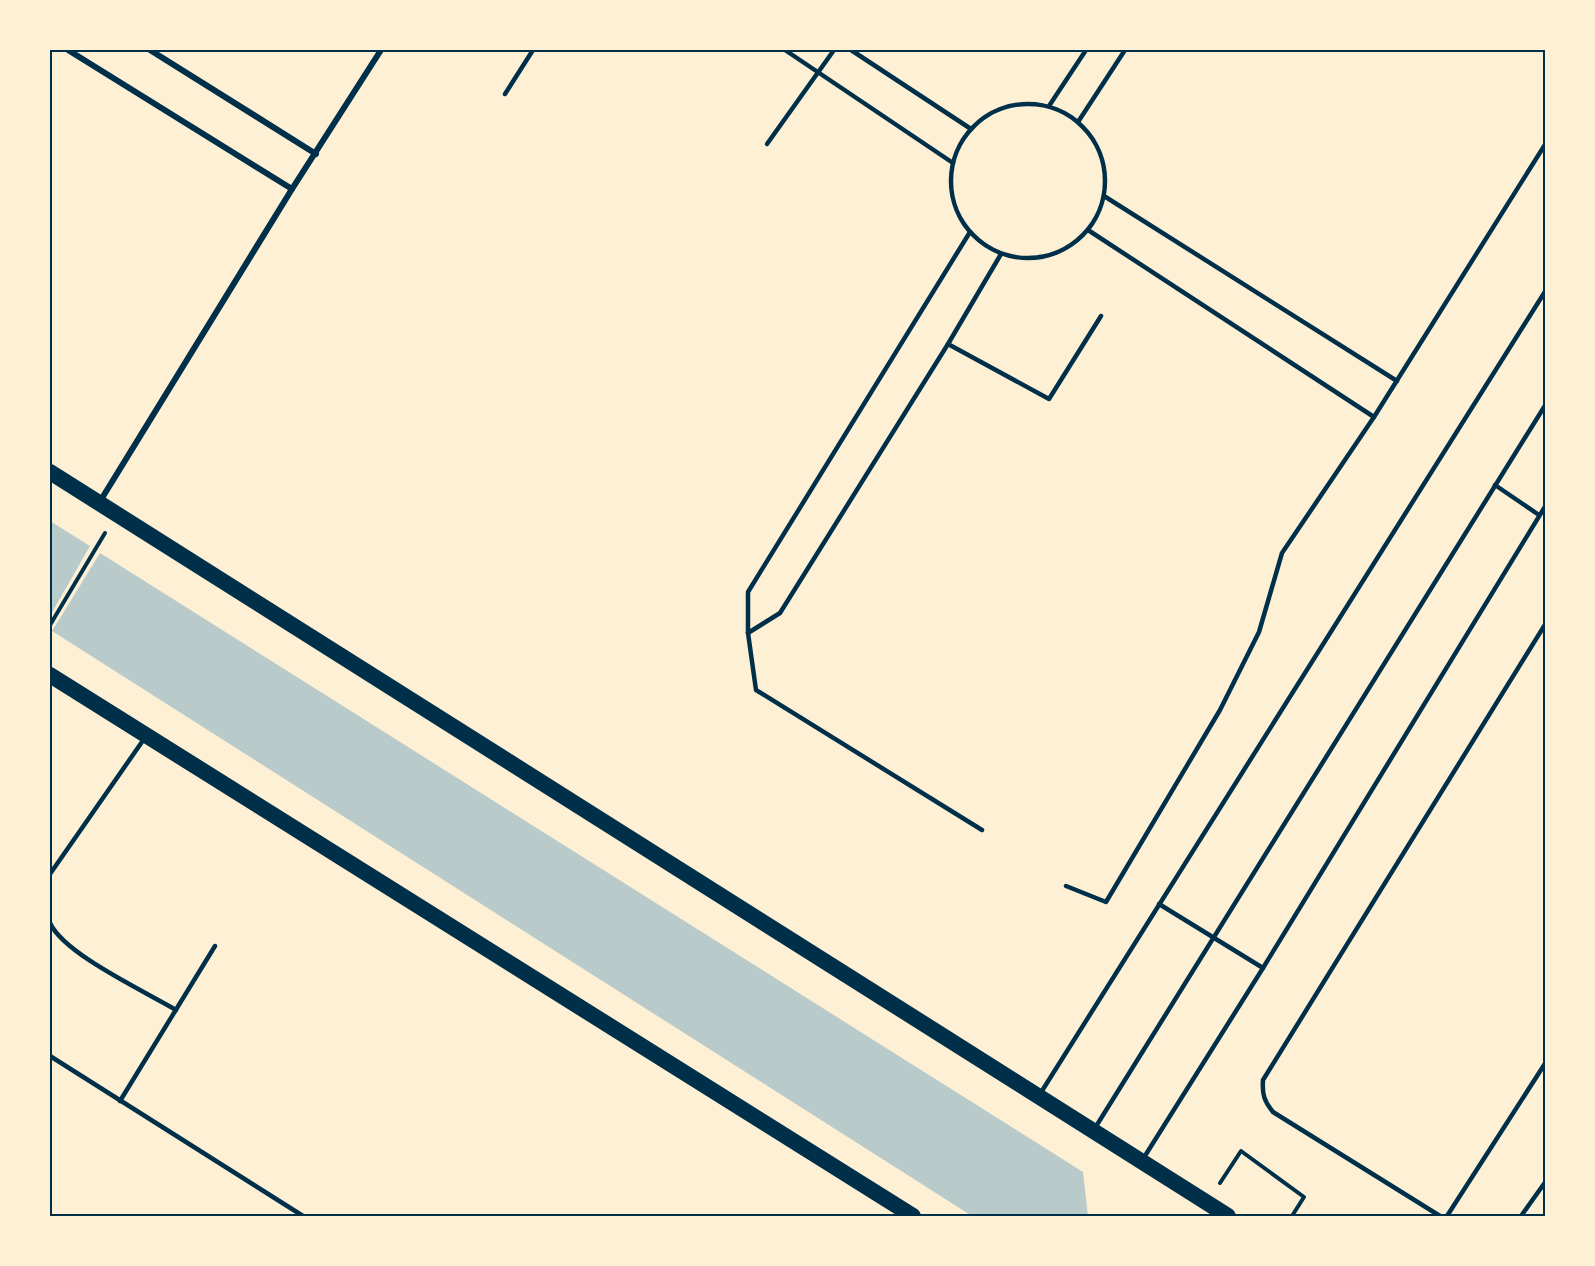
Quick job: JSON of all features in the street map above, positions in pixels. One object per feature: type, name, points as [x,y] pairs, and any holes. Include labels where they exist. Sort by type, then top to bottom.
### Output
[{"type":"highway","points":[[50,472],[1228,1216]]},
{"type":"highway","points":[[50,675],[914,1216]]},
{"type":"street","points":[[68,50],[292,189]]},
{"type":"street","points":[[150,50],[316,154]]},
{"type":"street","points":[[99,503],[292,189],[381,50]]},
{"type":"lane","points":[[505,94],[533,50]]},
{"type":"lane","points":[[785,50],[953,163]]},
{"type":"lane","points":[[767,144],[834,50]]},
{"type":"lane","points":[[851,50],[971,129]]},
{"type":"lane","points":[[1049,106],[1086,50]]},
{"type":"lane","points":[[1078,122],[1125,50]]},
{"type":"lane","points":[[1021,104],[1049,106],[1078,122],[1095,143],[1105,169],[1104,196],[1088,230],[1069,247],[1047,256],[1022,258],[1001,254],[984,245],[970,232],[957,212],[951,188],[953,163],[971,129],[993,111],[1021,104]]},
{"type":"lane","points":[[1066,886],[1106,902],[1230,690],[1259,632],[1282,553],[1374,417],[1545,143]]},
{"type":"lane","points":[[1104,196],[1397,381]]},
{"type":"lane","points":[[1088,230],[1374,417]]},
{"type":"lane","points":[[970,232],[748,592],[748,633],[756,690],[982,830]]},
{"type":"lane","points":[[748,633],[780,614],[948,344],[1001,254]]},
{"type":"lane","points":[[1038,1096],[1545,290]]},
{"type":"lane","points":[[948,344],[1049,399],[1101,316]]},
{"type":"lane","points":[[1093,1131],[1545,405]]},
{"type":"lane","points":[[1495,485],[1539,515]]},
{"type":"lane","points":[[1141,1162],[1263,968],[1545,505]]},
{"type":"lane","points":[[1440,1216],[1274,1112],[1264,1102],[1263,1080],[1545,623]]},
{"type":"lane","points":[[50,874],[147,736]]},
{"type":"lane","points":[[1158,904],[1263,968]]},
{"type":"lane","points":[[50,923],[63,942],[78,954],[176,1010]]},
{"type":"lane","points":[[120,1101],[215,946]]},
{"type":"lane","points":[[50,1056],[303,1216]]},
{"type":"lane","points":[[1448,1216],[1545,1062]]},
{"type":"lane","points":[[1521,1216],[1545,1181]]},
{"type":"path","points":[[50,625],[116,514]]},
{"type":"path","points":[[1241,1151],[1304,1197],[1292,1216]]},
{"type":"shaded area","points":[[50,521],[90,546],[50,616]]},
{"type":"shaded area","points":[[100,553],[1083,1172],[1088,1216],[972,1216],[52,631]]}]
